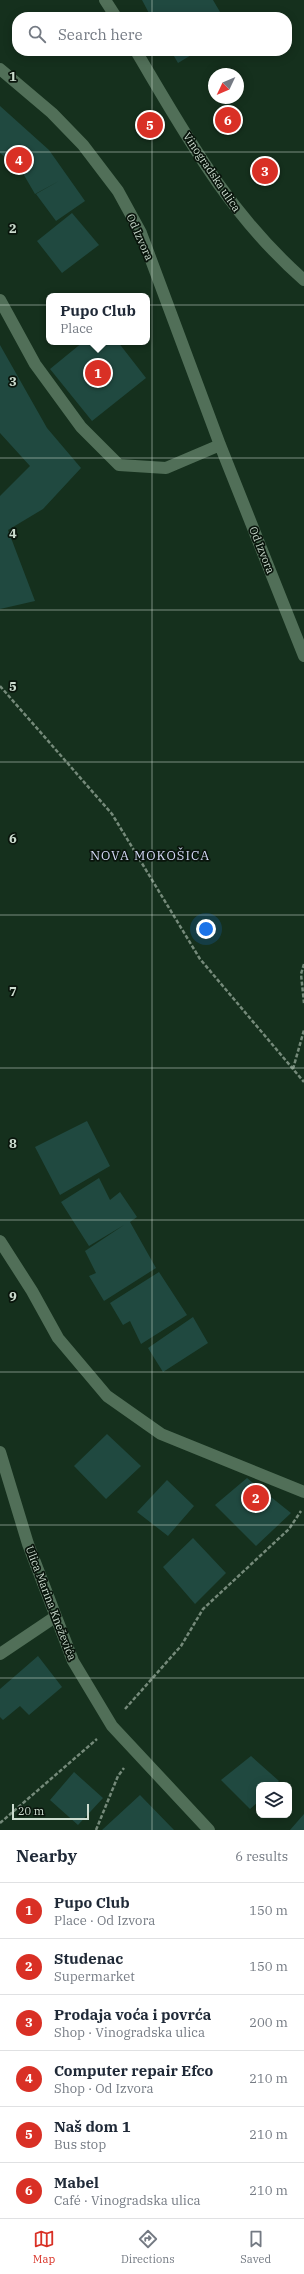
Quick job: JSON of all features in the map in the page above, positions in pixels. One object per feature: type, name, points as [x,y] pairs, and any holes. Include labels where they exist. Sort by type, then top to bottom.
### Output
[{"type":"street","points":[[105,0],[113,12]]},
{"type":"street","name":"Vinogradska ulica","points":[[139,56],[197,154],[230,202],[254,232],[304,280]]},
{"type":"street","name":"Od Izvora","points":[[0,69],[52,114],[84,145],[118,191],[141,233],[220,445],[304,656]]},
{"type":"street","points":[[0,300],[35,364],[81,427],[119,465],[166,468],[220,445]]},
{"type":"street","points":[[0,1241],[32,1291],[58,1338],[107,1396],[161,1434],[304,1492]]},
{"type":"street","name":"Ulica Marina Kneževića","points":[[0,1452],[28,1544],[73,1661],[112,1726],[208,1830]]},
{"type":"street","points":[[0,1654],[55,1617]]},
{"type":"path","points":[[0,686],[112,814],[200,959],[304,1082]]},
{"type":"path","points":[[304,964],[301,974],[304,1003]]},
{"type":"path","points":[[293,1069],[304,1030]]},
{"type":"path","points":[[0,1823],[112,1726],[151,1677],[181,1646],[203,1608],[289,1529],[304,1507]]},
{"type":"path","points":[[96,1830],[118,1776],[137,1754]]},
{"type":"building","points":[[142,0],[213,0],[220,12],[148,12]]},
{"type":"building","points":[[174,56],[190,56],[178,63]]},
{"type":"building","points":[[0,106],[49,150],[85,201],[56,221],[36,194],[59,181],[35,194],[21,170],[0,153]]},
{"type":"building","points":[[72,213],[99,245],[62,273],[37,241]]},
{"type":"building","points":[[0,345],[47,428],[81,468],[43,509],[8,530],[35,601],[0,609],[0,496],[30,466],[0,433]]},
{"type":"building","points":[[79,345],[120,345],[146,378],[92,421],[50,369]]},
{"type":"building","points":[[87,1121],[110,1166],[60,1195],[35,1147]]},
{"type":"building","points":[[99,1178],[110,1200],[120,1192],[137,1217],[130,1222],[156,1268],[104,1301],[89,1276],[96,1273],[85,1251],[124,1225],[89,1246],[61,1202]]},
{"type":"building","points":[[159,1272],[187,1315],[141,1344],[130,1321],[123,1325],[110,1303]]},
{"type":"building","points":[[193,1317],[208,1343],[163,1372],[148,1348]]},
{"type":"building","points":[[107,1434],[141,1466],[106,1499],[74,1466]]},
{"type":"building","points":[[247,1478],[291,1513],[256,1546],[215,1505]]},
{"type":"building","points":[[167,1480],[194,1506],[168,1536],[137,1512]]},
{"type":"building","points":[[193,1538],[226,1573],[195,1604],[163,1567]]},
{"type":"building","points":[[38,1656],[62,1687],[29,1715],[20,1706],[3,1720],[0,1717],[0,1689]]},
{"type":"building","points":[[251,1756],[279,1781],[256,1782],[256,1804],[250,1809],[221,1780]]},
{"type":"building","points":[[74,1772],[103,1798],[78,1825],[50,1800]]},
{"type":"building","points":[[140,1795],[174,1830],[102,1830]]},
{"type":"building","points":[[304,1814],[304,1830],[290,1830]]},
{"type":"place","name":"Mabel","points":[[228,120]]},
{"type":"place","name":"Naš dom 1","points":[[150,125]]},
{"type":"place","name":"Computer repair Efco","points":[[19,160]]},
{"type":"place","name":"Prodaja voća i povrća","points":[[265,171]]},
{"type":"place","name":"Pupo Club","points":[[98,373]]},
{"type":"place","name":"Studenac","points":[[256,1498]]},
{"type":"district","name":"NOVA MOKOŠICA","points":[[150,855]]}]
